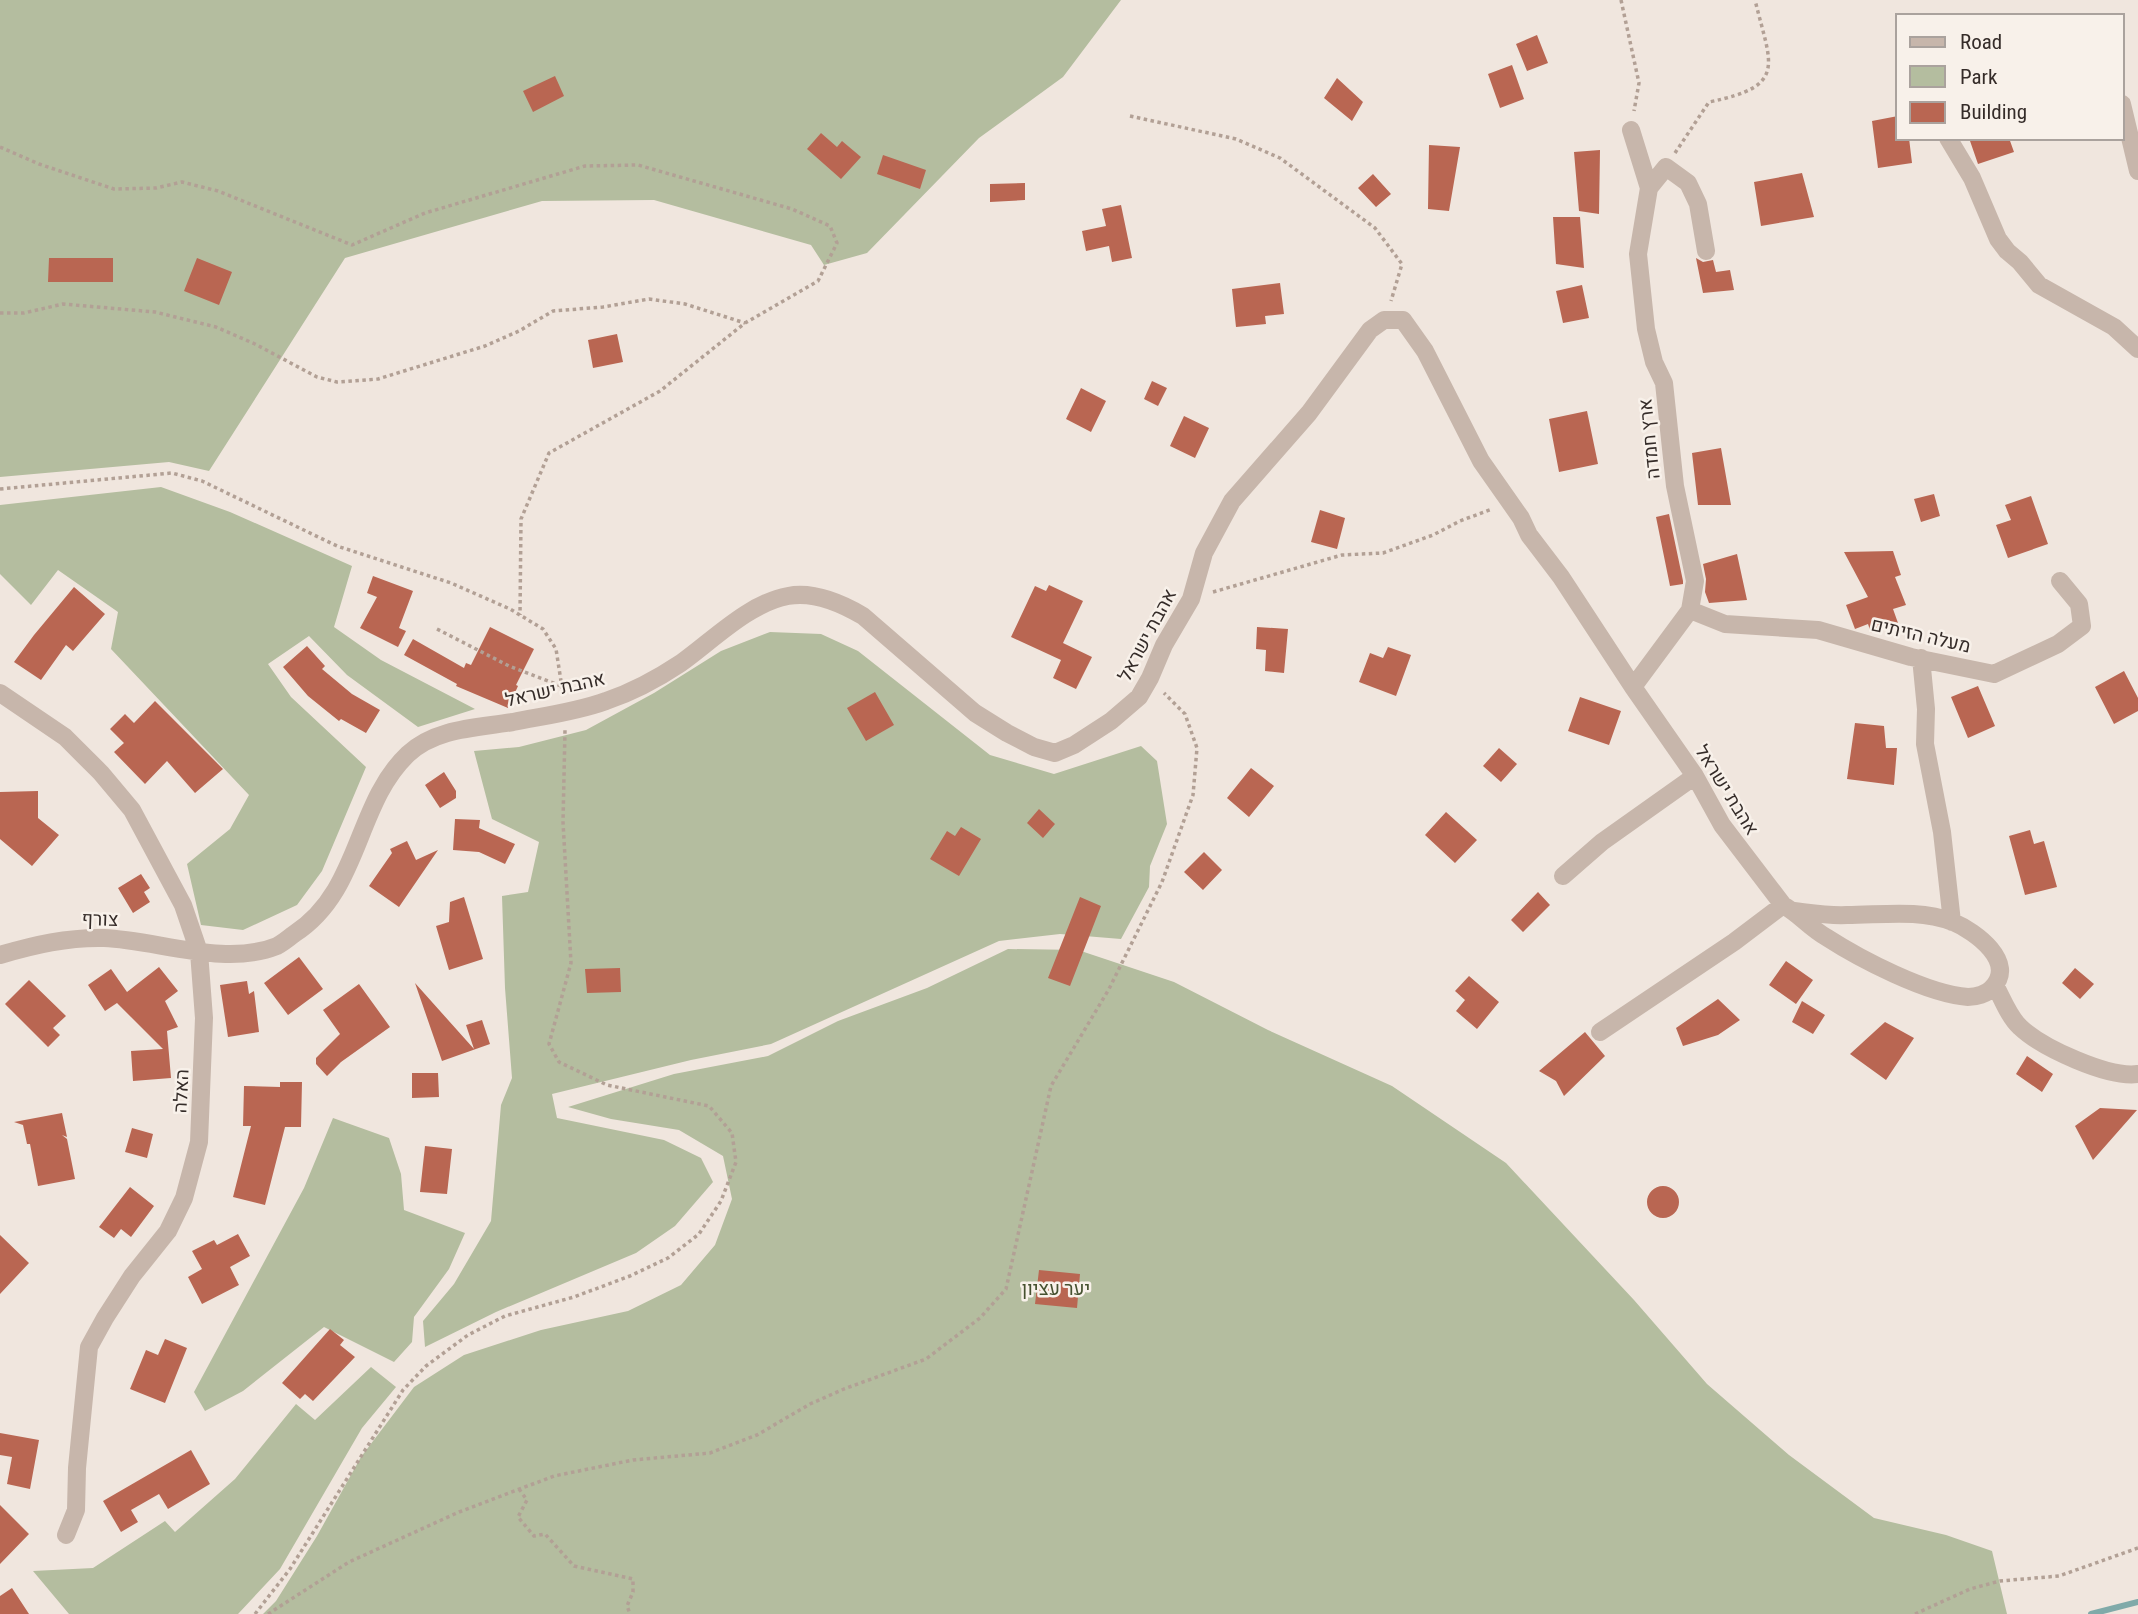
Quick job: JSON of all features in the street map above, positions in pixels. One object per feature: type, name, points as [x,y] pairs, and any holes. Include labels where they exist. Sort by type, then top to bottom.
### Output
[{"type":"street","points":[[2124,112],[2138,171]]},
{"type":"street","name":"ארץ חמדה","points":[[1631,130],[1649,188],[1638,254],[1641,295],[1654,362],[1664,383],[1675,486],[1695,581],[1690,610]]},
{"type":"street","points":[[1949,140],[1972,178],[1998,239],[2007,251],[2039,285],[2113,327],[2138,349]]},
{"type":"street","points":[[1649,188],[1666,167],[1688,183],[1698,204],[1706,251]]},
{"type":"street","name":"אהבת ישראל","points":[[199,952],[246,952],[277,946],[308,926],[342,882],[377,800],[392,774],[409,754],[433,737],[604,702],[645,685],[761,606],[788,596],[815,597],[853,610],[975,713],[1034,747],[1055,753],[1074,745],[1111,721],[1139,697],[1164,645],[1191,599],[1204,553],[1232,501],[1308,413],[1370,330],[1384,320],[1403,320],[1448,395],[1480,461],[1695,776],[1722,825],[1789,908],[1823,936],[1856,954],[1898,974],[1951,994],[1972,997],[1990,991],[1995,985]]},
{"type":"street","name":"מעלה הזיתים","points":[[1690,610],[1726,624],[1818,631],[1994,674],[2058,644],[2082,626],[2079,604],[2060,581]]},
{"type":"street","points":[[1633,687],[1690,610]]},
{"type":"street","points":[[1921,658],[1926,709],[1925,744],[1942,832],[1952,922]]},
{"type":"street","name":"האלה","points":[[0,693],[65,737],[101,773],[132,810],[183,905],[199,952],[204,1018],[199,1142],[184,1198],[168,1231],[132,1276],[104,1318],[89,1347],[77,1468],[76,1510],[66,1535]]},
{"type":"street","points":[[1563,876],[1602,842],[1695,776]]},
{"type":"street","points":[[1600,1032],[1789,908],[1845,915],[1897,913],[1952,922],[1973,932],[1995,955],[2001,969],[1995,985],[2018,1026],[2040,1042],[2098,1069],[2125,1075],[2138,1074]]},
{"type":"street","name":"צורף","points":[[0,955],[33,945],[105,938],[199,952]]},
{"type":"path","points":[[1620,0],[1639,83],[1631,130]]},
{"type":"path","points":[[1666,167],[1709,102],[1738,96],[1762,83],[1767,77],[1769,57],[1755,0]]},
{"type":"path","points":[[1130,116],[1236,139],[1280,158],[1375,228],[1402,264],[1384,320]]},
{"type":"path","points":[[0,147],[39,164],[114,189],[156,188],[182,182],[218,191],[352,245],[425,213],[585,166],[639,165],[792,209],[830,226],[837,243],[818,281],[745,323],[660,391],[549,453],[521,519],[520,615]]},
{"type":"path","points":[[0,313],[24,313],[63,304],[155,312],[216,327],[317,377],[337,382],[378,379],[485,346],[519,331],[553,311],[603,307],[649,299],[685,304],[745,323]]},
{"type":"path","points":[[0,489],[172,472],[202,481],[337,546],[451,583],[544,629],[556,649],[565,711],[563,822],[571,963],[549,1044],[559,1062],[607,1085],[709,1106],[732,1133],[736,1162],[721,1201],[699,1234],[668,1258],[575,1297],[505,1316],[468,1335],[426,1366],[403,1390],[290,1569],[255,1614]]},
{"type":"path","points":[[1191,599],[1342,555],[1383,553],[1433,535],[1491,508],[1521,518]]},
{"type":"path","points":[[437,629],[509,666],[561,686]]},
{"type":"path","points":[[268,1614],[349,1562],[459,1512],[554,1476],[633,1460],[710,1453],[757,1435],[821,1399],[926,1359],[980,1318],[1006,1289],[1051,1086],[1109,989],[1162,882],[1193,796],[1198,747],[1185,714],[1150,678]]},
{"type":"path","points":[[519,1489],[527,1500],[518,1517],[534,1536],[545,1534],[574,1566],[633,1580],[633,1592],[627,1606],[630,1614]]},
{"type":"path","points":[[1915,1614],[1970,1589],[2000,1581],[2059,1576],[2138,1548]]},
{"type":"green space","points":[[0,0],[1121,0],[1063,77],[979,138],[867,253],[824,265],[811,245],[654,200],[542,201],[345,258],[209,471],[169,462],[0,477]]},
{"type":"green space","points":[[161,487],[230,512],[352,566],[334,627],[381,660],[475,709],[418,727],[347,675],[309,636],[268,664],[291,697],[366,767],[322,871],[297,905],[243,930],[201,925],[187,864],[230,829],[249,795],[111,649],[118,612],[58,570],[31,605],[0,574],[0,505]]},
{"type":"green space","points":[[770,632],[821,634],[858,651],[990,755],[1054,774],[1141,746],[1157,761],[1167,824],[1150,866],[1149,887],[1121,939],[1060,934],[999,941],[771,1044],[691,1060],[552,1094],[557,1118],[664,1140],[701,1158],[713,1182],[675,1226],[636,1253],[496,1312],[425,1347],[423,1321],[454,1284],[491,1221],[501,1105],[512,1078],[502,896],[528,892],[539,842],[492,819],[474,751],[519,747],[586,730],[654,693],[721,651]]},
{"type":"green space","name":"יער עציון","points":[[1008,949],[1078,950],[1174,982],[1268,1030],[1392,1086],[1506,1163],[1634,1300],[1707,1384],[1789,1455],[1874,1518],[1946,1535],[1992,1551],[2007,1614],[263,1614],[276,1601],[317,1536],[361,1457],[414,1387],[464,1355],[541,1330],[628,1311],[681,1285],[715,1245],[732,1199],[723,1156],[679,1130],[611,1119],[568,1107],[674,1074],[768,1056],[838,1021],[927,988]]},
{"type":"green space","points":[[333,1118],[389,1138],[401,1174],[404,1210],[465,1233],[449,1269],[414,1317],[412,1342],[394,1362],[324,1327],[243,1391],[205,1411],[194,1392],[304,1188]]},
{"type":"green space","points":[[371,1367],[396,1387],[362,1428],[280,1569],[238,1614],[69,1614],[33,1571],[93,1568],[165,1521],[175,1532],[235,1479],[296,1404],[315,1420]]},
{"type":"building","points":[[1537,35],[1548,63],[1527,71],[1516,44]]},
{"type":"building","points":[[1512,65],[1524,99],[1500,108],[1488,74]]},
{"type":"building","points":[[555,76],[564,96],[533,112],[523,91]]},
{"type":"building","points":[[1337,78],[1363,102],[1352,121],[1324,98]]},
{"type":"building","points":[[1896,116],[1896,140],[1909,140],[1912,163],[1878,168],[1872,121]]},
{"type":"building","points":[[821,133],[837,147],[842,141],[861,157],[841,179],[807,149]]},
{"type":"building","points":[[1970,140],[2010,140],[2014,152],[1978,164]]},
{"type":"building","points":[[1429,145],[1460,147],[1449,211],[1428,209]]},
{"type":"building","points":[[1600,150],[1599,214],[1579,211],[1574,152]]},
{"type":"building","points":[[883,155],[926,170],[920,189],[877,174]]},
{"type":"building","points":[[1802,173],[1814,217],[1761,226],[1754,182]]},
{"type":"building","points":[[1373,174],[1391,194],[1376,207],[1358,188]]},
{"type":"building","points":[[1025,183],[1025,200],[990,202],[990,184]]},
{"type":"building","points":[[1121,205],[1132,258],[1112,262],[1109,246],[1086,251],[1082,231],[1106,226],[1102,209]]},
{"type":"building","points":[[1553,217],[1580,217],[1584,268],[1556,264]]},
{"type":"building","points":[[49,258],[113,258],[113,282],[48,282]]},
{"type":"building","points":[[197,258],[232,272],[219,305],[184,291]]},
{"type":"building","points":[[1696,258],[1703,262],[1713,260],[1716,272],[1730,270],[1734,290],[1703,293]]},
{"type":"building","points":[[1280,283],[1284,314],[1265,316],[1266,324],[1236,327],[1232,289]]},
{"type":"building","points":[[1582,285],[1589,318],[1563,323],[1556,291]]},
{"type":"building","points":[[617,334],[623,362],[593,368],[588,340]]},
{"type":"building","points":[[1152,381],[1167,388],[1158,406],[1144,399]]},
{"type":"building","points":[[1081,388],[1106,401],[1091,432],[1066,419]]},
{"type":"building","points":[[1587,411],[1598,464],[1559,472],[1549,419]]},
{"type":"building","points":[[1184,416],[1209,428],[1195,458],[1170,446]]},
{"type":"building","points":[[1721,448],[1731,505],[1698,505],[1692,453]]},
{"type":"building","points":[[1934,494],[1940,516],[1921,522],[1914,499]]},
{"type":"building","points":[[2031,496],[2048,544],[2008,558],[1996,525],[2011,520],[2005,505]]},
{"type":"building","points":[[1320,510],[1345,518],[1337,549],[1311,542]]},
{"type":"building","points":[[1669,514],[1683,581],[1683,584],[1670,586],[1656,517]]},
{"type":"building","points":[[1893,551],[1901,575],[1895,577],[1906,605],[1893,609],[1898,623],[1871,633],[1868,624],[1855,629],[1846,605],[1868,597],[1844,552]]},
{"type":"building","points":[[1737,554],[1747,600],[1709,603],[1705,592],[1703,564]]},
{"type":"building","points":[[373,576],[413,591],[399,628],[406,631],[398,647],[360,628],[377,597],[367,593]]},
{"type":"building","points":[[1049,585],[1083,601],[1063,643],[1092,657],[1076,689],[1053,678],[1061,660],[1011,637],[1035,586],[1046,591]]},
{"type":"building","points":[[74,587],[105,614],[73,651],[66,645],[41,680],[14,662]]},
{"type":"building","points":[[490,627],[534,649],[508,708],[456,686],[457,684],[404,655],[413,639],[464,668],[466,663],[471,665]]},
{"type":"building","points":[[1257,627],[1288,629],[1284,673],[1265,671],[1266,650],[1256,649]]},
{"type":"building","points":[[307,646],[325,666],[322,669],[352,694],[380,710],[366,733],[341,719],[339,721],[308,696],[283,667]]},
{"type":"building","points":[[1388,647],[1411,655],[1396,696],[1359,682],[1370,653],[1383,658]]},
{"type":"building","points":[[2124,671],[2138,698],[2138,711],[2114,724],[2095,687]]},
{"type":"building","points":[[1978,686],[1995,726],[1968,738],[1951,697]]},
{"type":"building","points":[[875,692],[894,725],[866,741],[847,708]]},
{"type":"building","points":[[1580,697],[1621,711],[1609,745],[1568,731]]},
{"type":"building","points":[[155,701],[223,769],[195,793],[167,761],[145,784],[114,752],[124,743],[110,729],[125,714],[134,723]]},
{"type":"building","points":[[1855,723],[1884,726],[1886,748],[1897,748],[1894,785],[1847,779]]},
{"type":"building","points":[[1499,748],[1517,764],[1501,782],[1483,766]]},
{"type":"building","points":[[1251,768],[1274,786],[1249,817],[1227,798]]},
{"type":"building","points":[[444,772],[456,791],[456,798],[440,808],[425,785]]},
{"type":"building","points":[[38,791],[38,818],[59,835],[32,866],[0,839],[0,792]]},
{"type":"building","points":[[1039,809],[1055,824],[1043,838],[1027,823]]},
{"type":"building","points":[[1446,812],[1477,840],[1455,863],[1425,835]]},
{"type":"building","points":[[455,819],[480,820],[479,828],[515,844],[505,864],[479,852],[453,850]]},
{"type":"building","points":[[961,827],[981,839],[959,876],[930,859],[947,831],[955,836]]},
{"type":"building","points":[[2030,830],[2034,844],[2044,841],[2057,887],[2025,895],[2009,836]]},
{"type":"building","points":[[407,841],[416,860],[438,850],[399,907],[369,886],[392,853],[390,849]]},
{"type":"building","points":[[1204,852],[1222,870],[1203,890],[1184,872]]},
{"type":"building","points":[[141,874],[150,888],[144,892],[150,902],[133,913],[118,888]]},
{"type":"building","points":[[1538,892],[1550,905],[1523,932],[1511,920]]},
{"type":"building","points":[[464,897],[483,959],[449,970],[436,926],[449,922],[450,902]]},
{"type":"building","points":[[1080,897],[1101,906],[1070,986],[1048,978]]},
{"type":"building","points":[[299,957],[323,989],[288,1015],[264,983]]},
{"type":"building","points":[[1786,961],[1813,980],[1796,1004],[1769,985]]},
{"type":"building","points":[[159,967],[178,991],[165,1001],[178,1027],[167,1031],[171,1078],[133,1081],[131,1051],[163,1049],[117,1003],[105,1011],[88,985],[111,969],[127,992]]},
{"type":"building","points":[[620,968],[621,992],[587,993],[585,969]]},
{"type":"building","points":[[2075,968],[2094,984],[2080,999],[2062,983]]},
{"type":"building","points":[[1469,976],[1499,1002],[1477,1029],[1456,1011],[1465,1000],[1455,991]]},
{"type":"building","points":[[29,980],[66,1016],[53,1028],[60,1035],[48,1047],[5,1004]]},
{"type":"building","points":[[247,981],[249,994],[254,991],[259,1032],[228,1037],[220,985]]},
{"type":"building","points":[[415,983],[474,1049],[466,1025],[482,1020],[490,1044],[442,1061]]},
{"type":"building","points":[[359,984],[390,1027],[341,1062],[327,1076],[316,1064],[316,1058],[340,1034],[323,1010]]},
{"type":"building","points":[[1718,999],[1740,1020],[1718,1035],[1683,1046],[1676,1028]]},
{"type":"building","points":[[1802,1001],[1825,1015],[1813,1034],[1792,1022]]},
{"type":"building","points":[[1885,1022],[1914,1038],[1886,1080],[1850,1054]]},
{"type":"building","points":[[1585,1032],[1605,1056],[1564,1096],[1556,1081],[1539,1071]]},
{"type":"building","points":[[2027,1056],[2053,1074],[2042,1092],[2016,1074]]},
{"type":"building","points":[[412,1073],[438,1073],[439,1097],[412,1098]]},
{"type":"building","points":[[280,1082],[302,1082],[301,1127],[285,1127],[265,1205],[233,1197],[251,1126],[243,1126],[244,1086],[280,1087]]},
{"type":"building","points":[[2100,1108],[2137,1110],[2093,1160],[2075,1126]]},
{"type":"building","points":[[62,1113],[67,1137],[62,1135],[67,1139],[75,1179],[38,1186],[30,1144],[27,1144],[23,1125],[14,1122]]},
{"type":"building","points":[[132,1128],[153,1134],[147,1158],[125,1152]]},
{"type":"building","points":[[425,1146],[452,1149],[447,1194],[420,1192]]},
{"type":"building","points":[[1663,1186],[1675,1190],[1679,1202],[1675,1214],[1663,1218],[1651,1214],[1647,1202],[1651,1190]]},
{"type":"building","points":[[130,1187],[154,1206],[131,1237],[121,1229],[114,1238],[99,1227]]},
{"type":"building","points":[[238,1234],[250,1256],[230,1267],[239,1285],[202,1304],[188,1277],[202,1269],[192,1251],[214,1240],[217,1245]]},
{"type":"building","points":[[0,1235],[29,1263],[0,1294]]},
{"type":"building","points":[[1039,1270],[1080,1274],[1077,1308],[1035,1304]]},
{"type":"building","points":[[330,1329],[344,1340],[340,1345],[355,1357],[313,1401],[305,1394],[300,1399],[282,1383]]},
{"type":"building","points":[[165,1339],[187,1348],[165,1403],[130,1389],[146,1350],[158,1355]]},
{"type":"building","points":[[0,1433],[39,1440],[30,1489],[7,1484],[12,1457],[0,1455]]},
{"type":"building","points":[[191,1450],[210,1484],[168,1509],[159,1494],[131,1510],[138,1522],[121,1532],[103,1501]]},
{"type":"building","points":[[0,1505],[29,1534],[0,1564]]},
{"type":"building","points":[[12,1588],[29,1614],[0,1614],[0,1596]]},
{"type":"waterway","points":[[2091,1614],[2138,1602]]}]
